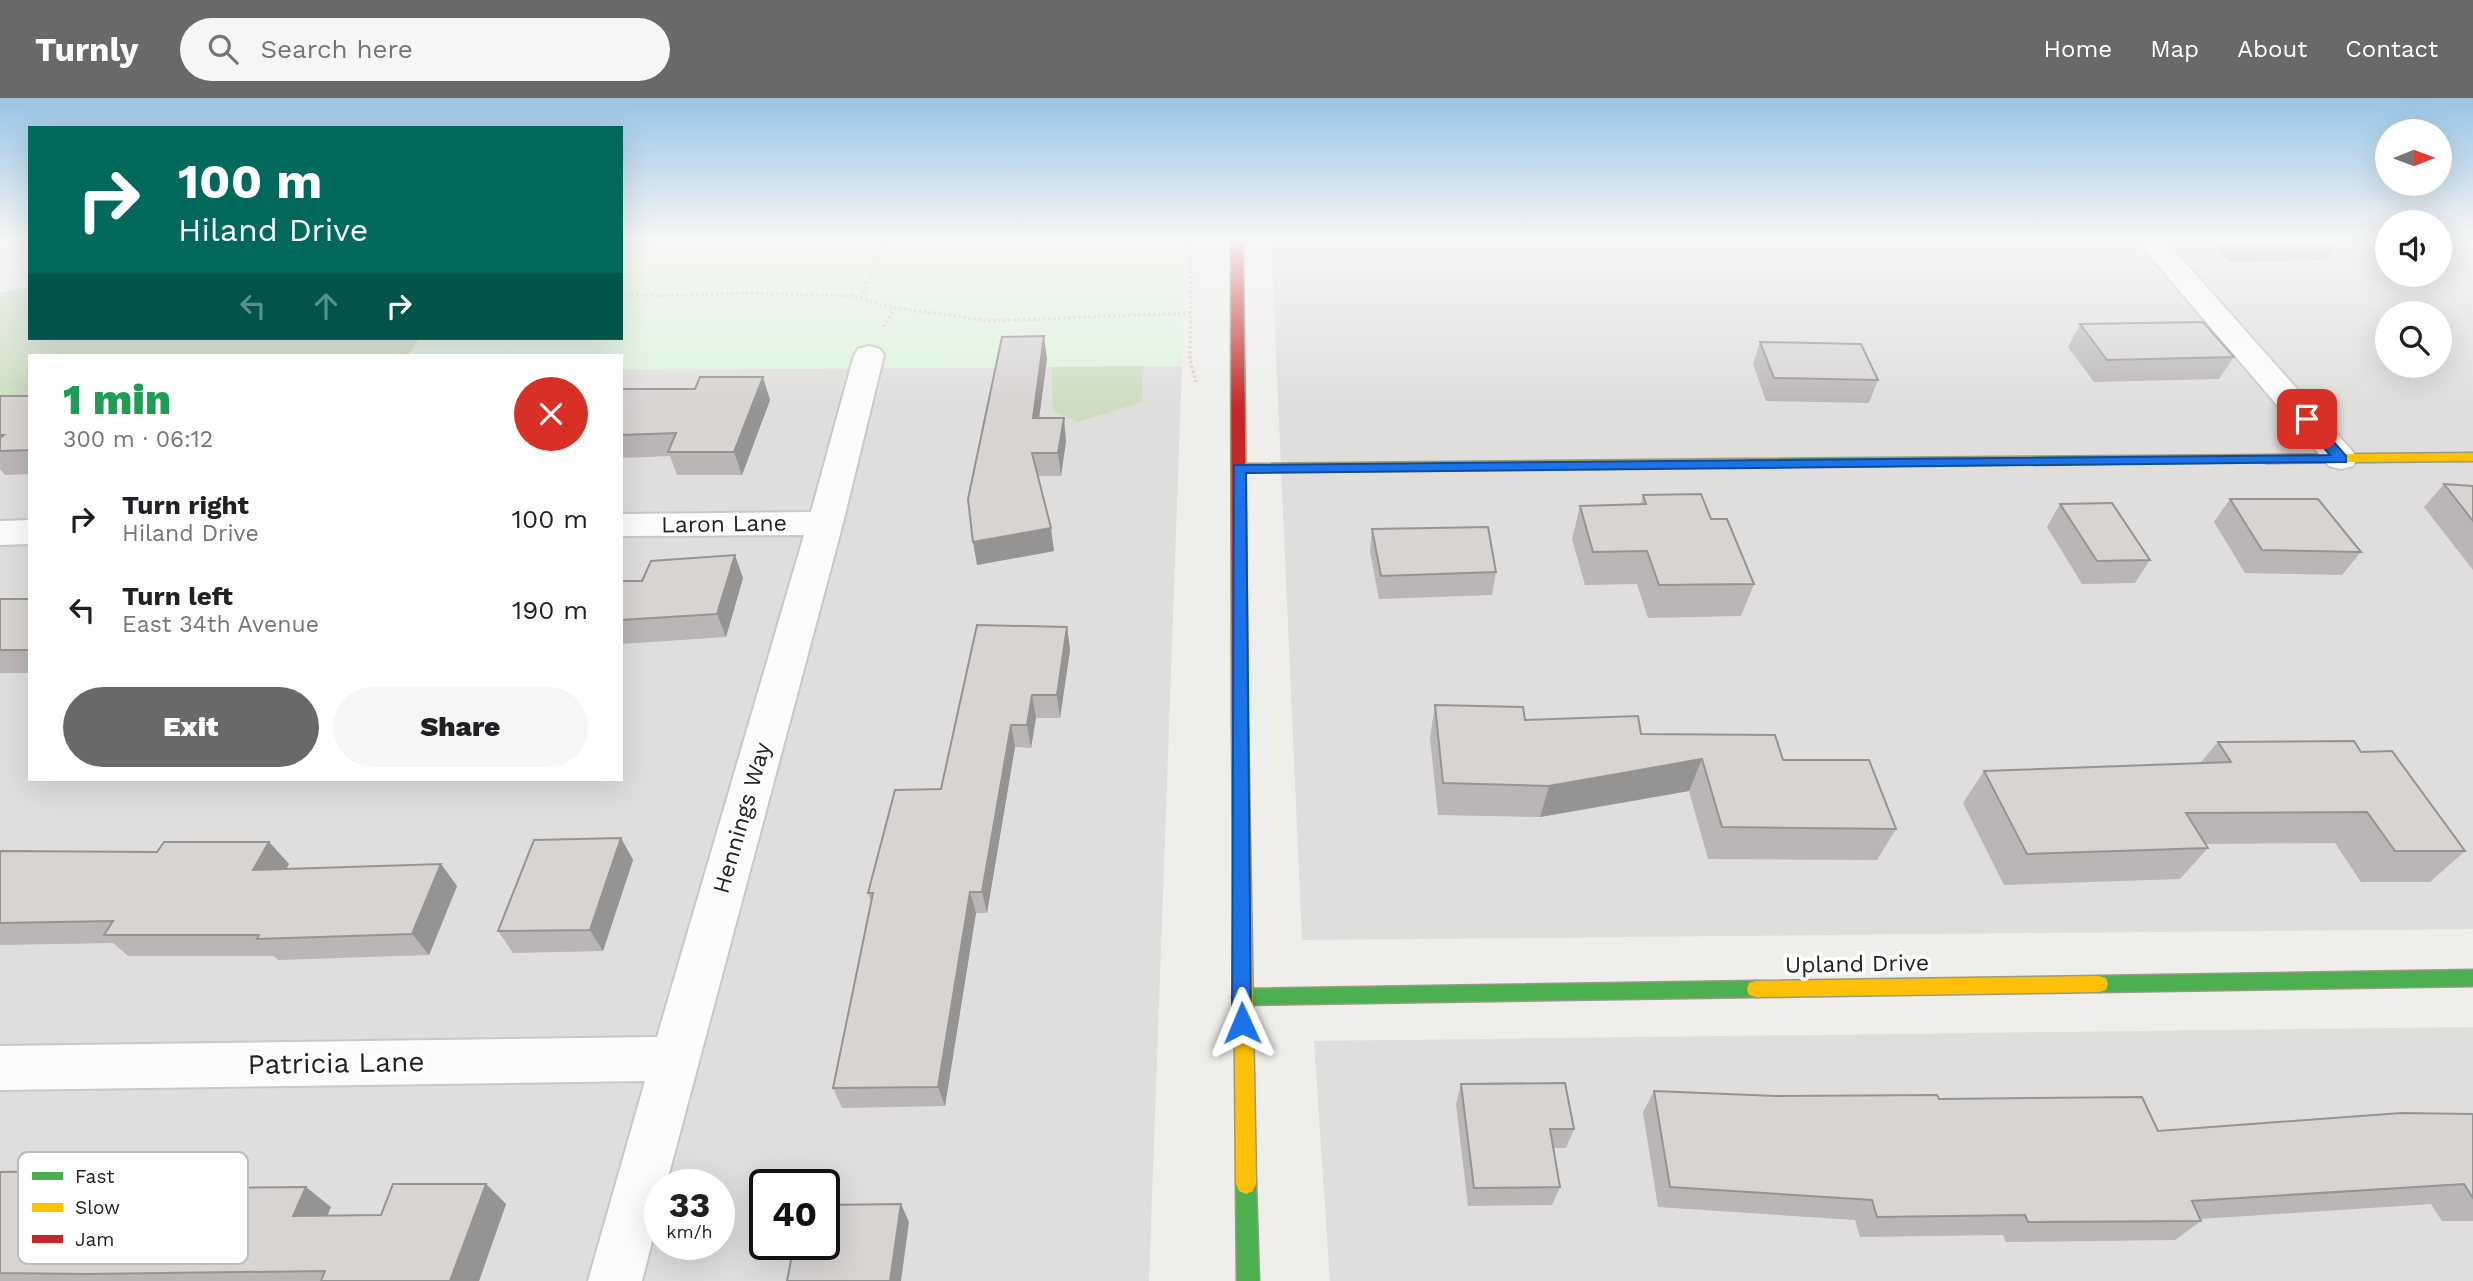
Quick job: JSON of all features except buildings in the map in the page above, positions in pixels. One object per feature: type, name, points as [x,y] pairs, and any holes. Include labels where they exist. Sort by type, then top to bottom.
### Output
[{"type":"street","points":[[1237,296],[1241,997],[1248,1281]]},
{"type":"street","points":[[2199,296],[2341,459]]},
{"type":"street","name":"Hennings Way","points":[[615,1281],[673,1059],[826,523],[869,355]]},
{"type":"street","points":[[1239,468],[2473,457]]},
{"type":"street","name":"Laron Lane","points":[[623,525],[826,523]]},
{"type":"street","points":[[0,533],[28,532]]},
{"type":"street","name":"Upland Drive","points":[[1241,997],[2473,978]]},
{"type":"street","name":"Patricia Lane","points":[[0,1068],[673,1059]]},
{"type":"path","points":[[819,296],[861,298],[889,307],[989,321],[1191,313]]},
{"type":"shaded area","points":[[1273,296],[2473,296],[2473,929],[1302,940]]},
{"type":"shaded area","points":[[1182,366],[1149,1281],[0,1281],[0,371],[28,371],[28,781],[623,781],[623,370]]},
{"type":"shaded area","points":[[2473,1027],[2473,1281],[1330,1281],[1314,1041]]},
{"type":"green space","points":[[0,296],[28,296],[28,340],[623,340],[623,296],[1143,296],[1142,402],[1078,422],[1053,411],[1051,348],[623,355],[28,354],[28,403],[0,403]]},
{"type":"green space","points":[[623,296],[1184,296],[1182,366],[623,370],[623,354],[409,354],[419,340],[623,340]]},
{"type":"traffic: fast","points":[[1746,463],[2266,459]]},
{"type":"traffic: fast","points":[[2099,984],[2473,978]]},
{"type":"traffic: fast","points":[[1241,997],[1756,989]]},
{"type":"traffic: fast","points":[[1246,1184],[1248,1281]]},
{"type":"traffic: slow","points":[[2266,459],[2473,457]]},
{"type":"traffic: slow","points":[[1239,468],[1746,463]]},
{"type":"traffic: slow","points":[[1240,725],[1246,1184]]},
{"type":"traffic: slow","points":[[1756,989],[2099,984]]},
{"type":"traffic: jam","points":[[1237,296],[1240,725]]},
{"type":"route","points":[[1242,1023],[1239,468],[2341,459],[2307,419]]}]
